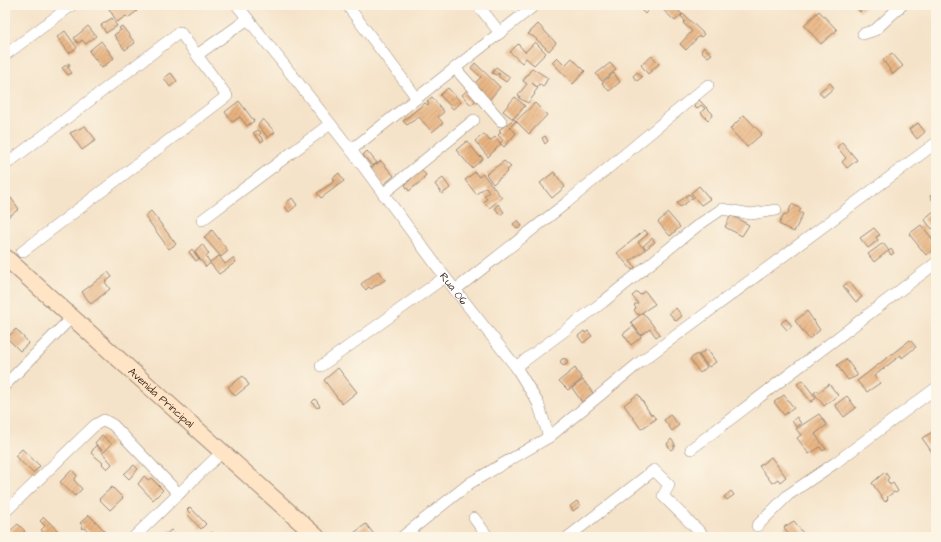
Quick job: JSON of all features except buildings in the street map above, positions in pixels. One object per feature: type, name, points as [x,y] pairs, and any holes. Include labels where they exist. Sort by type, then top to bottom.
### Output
[{"type":"street","points":[[5,55],[72,5]]},
{"type":"street","name":"Rua 06","points":[[237,5],[351,150],[445,277],[516,367],[538,403],[549,437]]},
{"type":"street","points":[[347,5],[416,98]]},
{"type":"street","points":[[478,5],[500,33]]},
{"type":"street","points":[[351,150],[535,5]]},
{"type":"street","points":[[863,34],[875,30],[902,5]]},
{"type":"street","points":[[197,55],[248,19]]},
{"type":"street","points":[[5,165],[180,32],[227,96],[22,252]]},
{"type":"street","points":[[455,68],[501,121]]},
{"type":"street","points":[[455,290],[565,204],[708,85]]},
{"type":"street","points":[[383,194],[474,120]]},
{"type":"street","points":[[202,220],[330,124]]},
{"type":"street","points":[[402,537],[470,483],[549,437],[639,363],[936,144]]},
{"type":"street","points":[[516,367],[603,302],[697,226],[722,209],[751,214],[776,210]]},
{"type":"street","name":"Avenida Principal","points":[[5,256],[317,537]]},
{"type":"street","points":[[691,449],[936,263]]},
{"type":"street","points":[[321,366],[445,277]]},
{"type":"street","points":[[5,385],[72,317]]},
{"type":"street","points":[[757,526],[788,495],[835,463],[936,388]]},
{"type":"street","points":[[5,512],[95,425],[104,420],[113,425],[179,494]]},
{"type":"street","points":[[134,537],[222,452]]},
{"type":"street","points":[[568,537],[654,470],[669,485],[663,496],[705,537]]},
{"type":"street","points":[[474,518],[488,537]]}]
